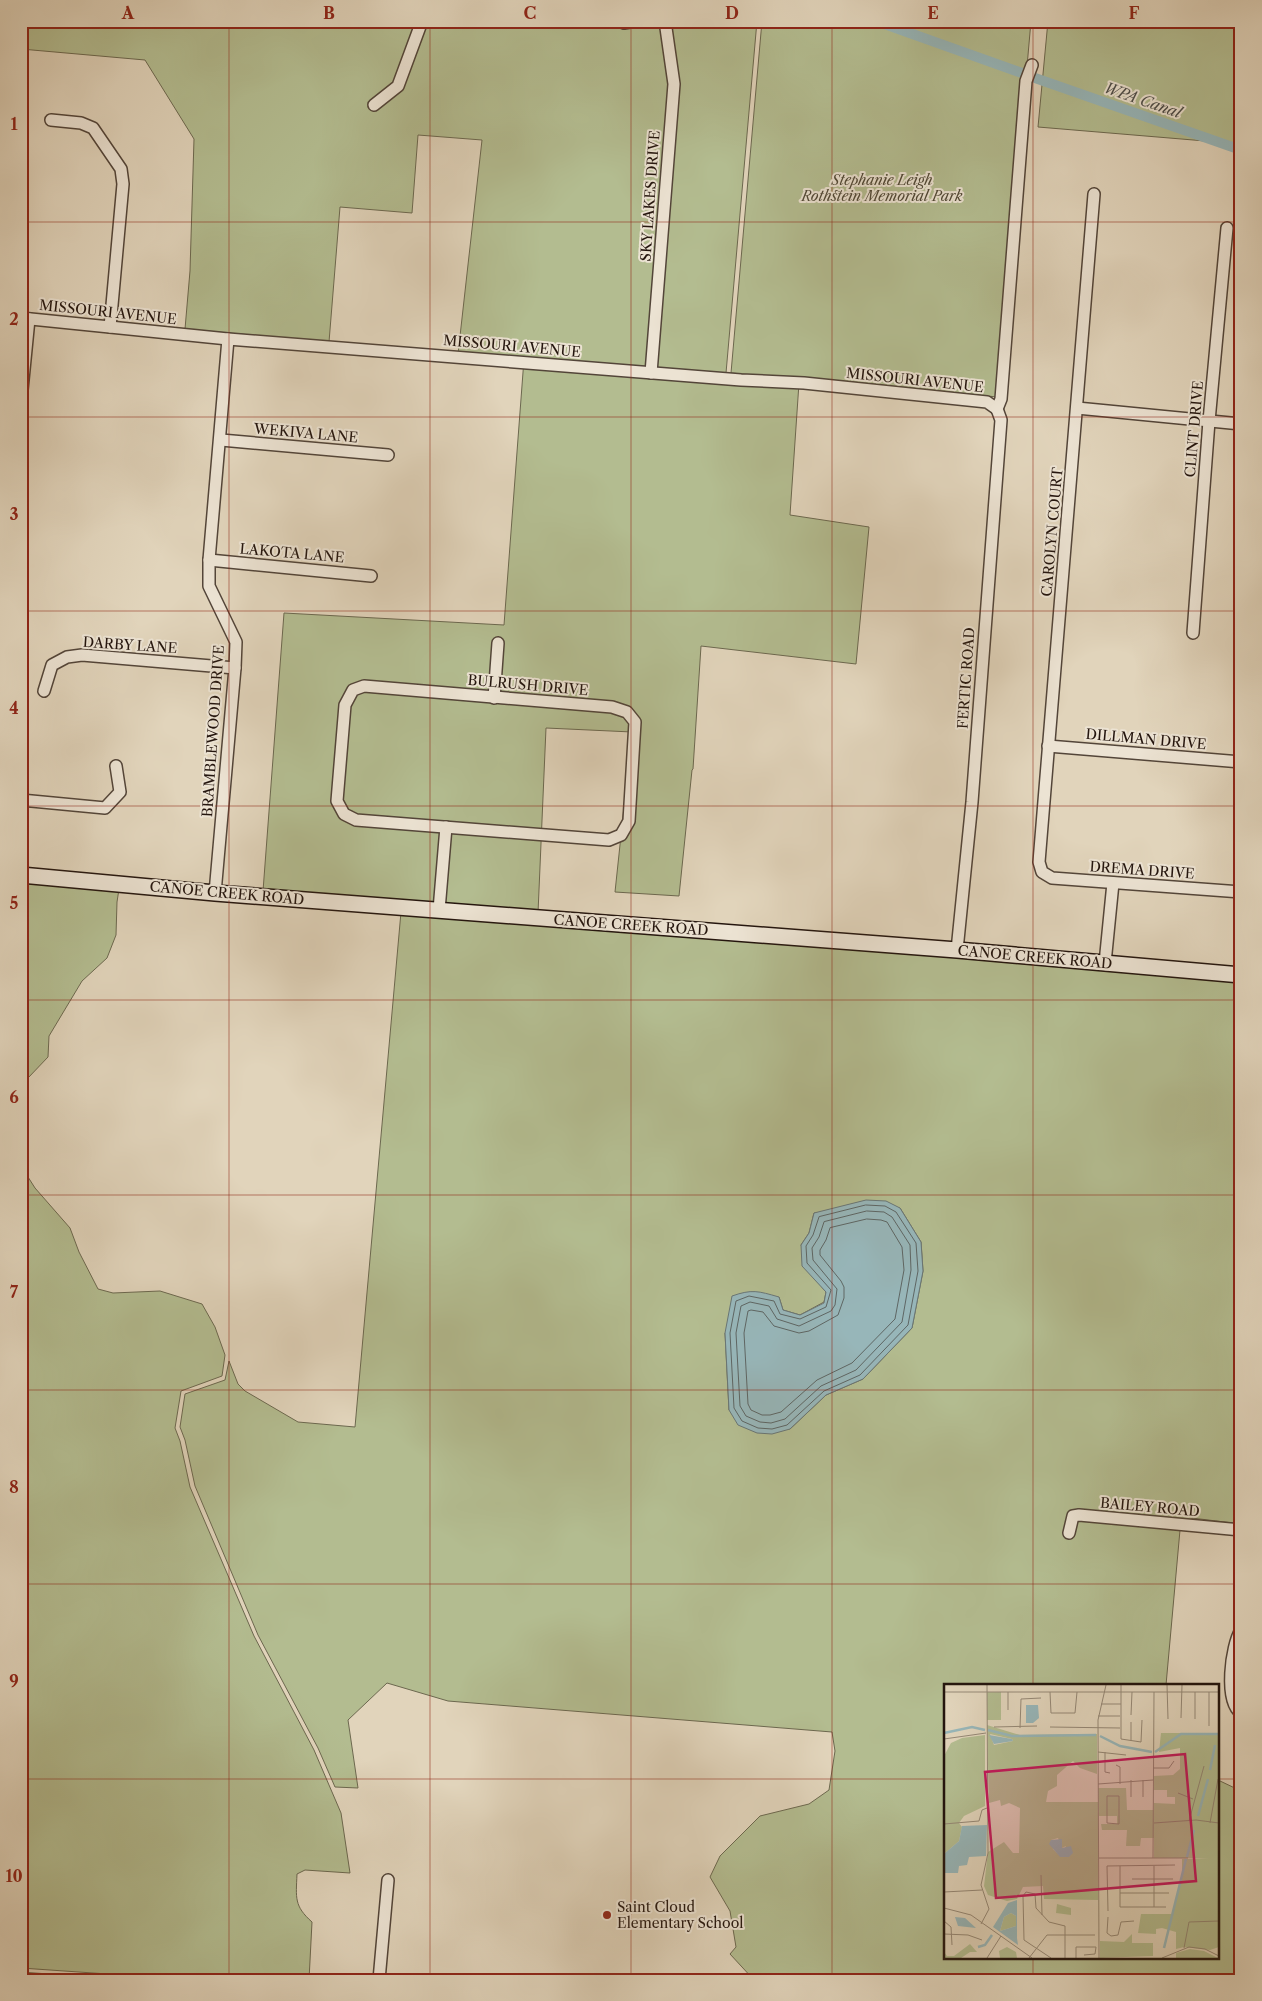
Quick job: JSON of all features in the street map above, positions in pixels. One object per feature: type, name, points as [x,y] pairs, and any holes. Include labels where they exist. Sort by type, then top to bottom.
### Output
[{"type":"main road","name":"CANOE CREEK ROAD","points":[[21,875],[215,893],[957,950],[1241,975]]},
{"type":"street","points":[[374,105],[398,86],[422,21]]},
{"type":"street","points":[[619,21],[624,23],[636,21]]},
{"type":"street","name":"SKY LAKES DRIVE","points":[[651,373],[674,84],[665,21]]},
{"type":"street","points":[[997,409],[1001,399],[1026,81],[1032,65]]},
{"type":"street","points":[[51,120],[81,123],[93,128],[121,169],[123,184],[110,327]]},
{"type":"street","name":"CAROLYN COURT","points":[[1042,872],[1039,862],[1094,194]]},
{"type":"street","name":"CLINT DRIVE","points":[[1193,633],[1209,421],[1227,228]]},
{"type":"street","points":[[21,400],[25,319]]},
{"type":"street","name":"MISSOURI AVENUE","points":[[25,319],[651,373],[804,383],[987,402],[997,409]]},
{"type":"street","name":"BRAMBLEWOOD DRIVE","points":[[215,893],[236,642],[209,586],[209,560],[221,440],[228,338]]},
{"type":"street","points":[[1077,408],[1241,424]]},
{"type":"street","name":"FERTIC ROAD","points":[[957,950],[972,802],[1002,420],[997,409]]},
{"type":"street","name":"WEKIVA LANE","points":[[221,440],[388,456]]},
{"type":"street","name":"LAKOTA LANE","points":[[209,560],[372,576]]},
{"type":"street","points":[[494,698],[498,643]]},
{"type":"street","name":"DARBY LANE","points":[[44,691],[52,665],[67,656],[82,655],[235,668]]},
{"type":"street","name":"BULRUSH DRIVE","points":[[364,686],[612,707],[627,712],[635,722],[629,821],[621,835],[608,840],[446,827],[356,820],[344,814],[337,801],[345,705],[353,690],[364,686]]},
{"type":"street","name":"DILLMAN DRIVE","points":[[1048,746],[1241,762]]},
{"type":"street","points":[[21,800],[105,808],[120,792],[116,766]]},
{"type":"street","points":[[440,910],[446,827]]},
{"type":"street","name":"DREMA DRIVE","points":[[1042,872],[1052,878],[1241,892]]},
{"type":"street","points":[[1105,963],[1113,883]]},
{"type":"street","name":"BAILEY ROAD","points":[[1069,1533],[1073,1516],[1078,1515],[1241,1530]]},
{"type":"street","points":[[1241,1630],[1233,1652],[1231,1698],[1237,1711],[1241,1713]]},
{"type":"street","points":[[379,1980],[388,1880]]},
{"type":"green space","points":[[21,21],[757,21],[726,373],[727,375],[799,383],[790,515],[869,527],[856,664],[701,646],[693,769],[679,896],[615,892],[632,732],[546,728],[538,913],[263,891],[284,613],[504,625],[524,359],[458,354],[482,140],[418,135],[412,213],[340,207],[329,342],[185,329],[190,271],[194,139],[145,60],[21,49]]},
{"type":"green space","name":"Stephanie Leigh Rothstein Memorial Park","points":[[762,21],[1031,21],[998,397],[731,373]]},
{"type":"green space","points":[[1048,21],[1241,21],[1241,144],[1038,127]]},
{"type":"green space","points":[[21,880],[119,889],[116,935],[107,958],[82,981],[49,1036],[48,1057],[28,1078],[21,1079]]},
{"type":"green space","points":[[401,912],[1241,980],[1241,1524],[1192,1518],[1191,1527],[1181,1528],[1180,1530],[1166,1684],[944,1684],[944,1958],[1220,1958],[1220,1781],[1241,1791],[1241,1980],[754,1980],[730,1954],[736,1947],[730,1911],[710,1877],[720,1856],[760,1816],[809,1804],[829,1790],[835,1751],[832,1732],[448,1701],[387,1683],[348,1720],[358,1788],[335,1787],[318,1748],[258,1635],[195,1486],[185,1440],[180,1427],[185,1394],[225,1380],[229,1361],[238,1384],[245,1391],[298,1422],[355,1427]],"holes":[[[900,1208],[921,1242],[923,1271],[912,1328],[863,1379],[826,1395],[790,1429],[729,1410],[725,1333],[779,1297],[783,1310],[800,1315],[824,1302],[826,1292],[817,1281],[801,1245],[809,1233],[814,1213]]]},
{"type":"green space","points":[[21,1166],[35,1188],[70,1228],[79,1252],[98,1289],[113,1293],[160,1291],[202,1304],[215,1327],[225,1355],[222,1376],[181,1391],[175,1428],[180,1441],[190,1487],[254,1636],[314,1750],[341,1813],[350,1873],[305,1870],[297,1874],[297,1901],[302,1911],[312,1922],[309,1980],[194,1980],[21,1968]]},
{"type":"green space","points":[[21,1972],[132,1980],[21,1980]]},
{"type":"water","points":[[866,1200],[886,1201],[900,1208],[921,1242],[923,1271],[912,1328],[863,1379],[826,1395],[790,1429],[772,1434],[757,1433],[738,1425],[729,1410],[725,1333],[732,1296],[745,1292],[760,1292],[772,1295],[779,1297],[783,1310],[800,1315],[824,1303],[826,1292],[802,1266],[801,1245],[809,1233],[814,1213]]},
{"type":"waterway","name":"WPA Canal","points":[[876,21],[1022,73]]},
{"type":"waterway","name":"WPA Canal","points":[[1035,78],[1241,150]]},
{"type":"place","name":"Saint Cloud Elementary School","points":[[607,1915]]}]
